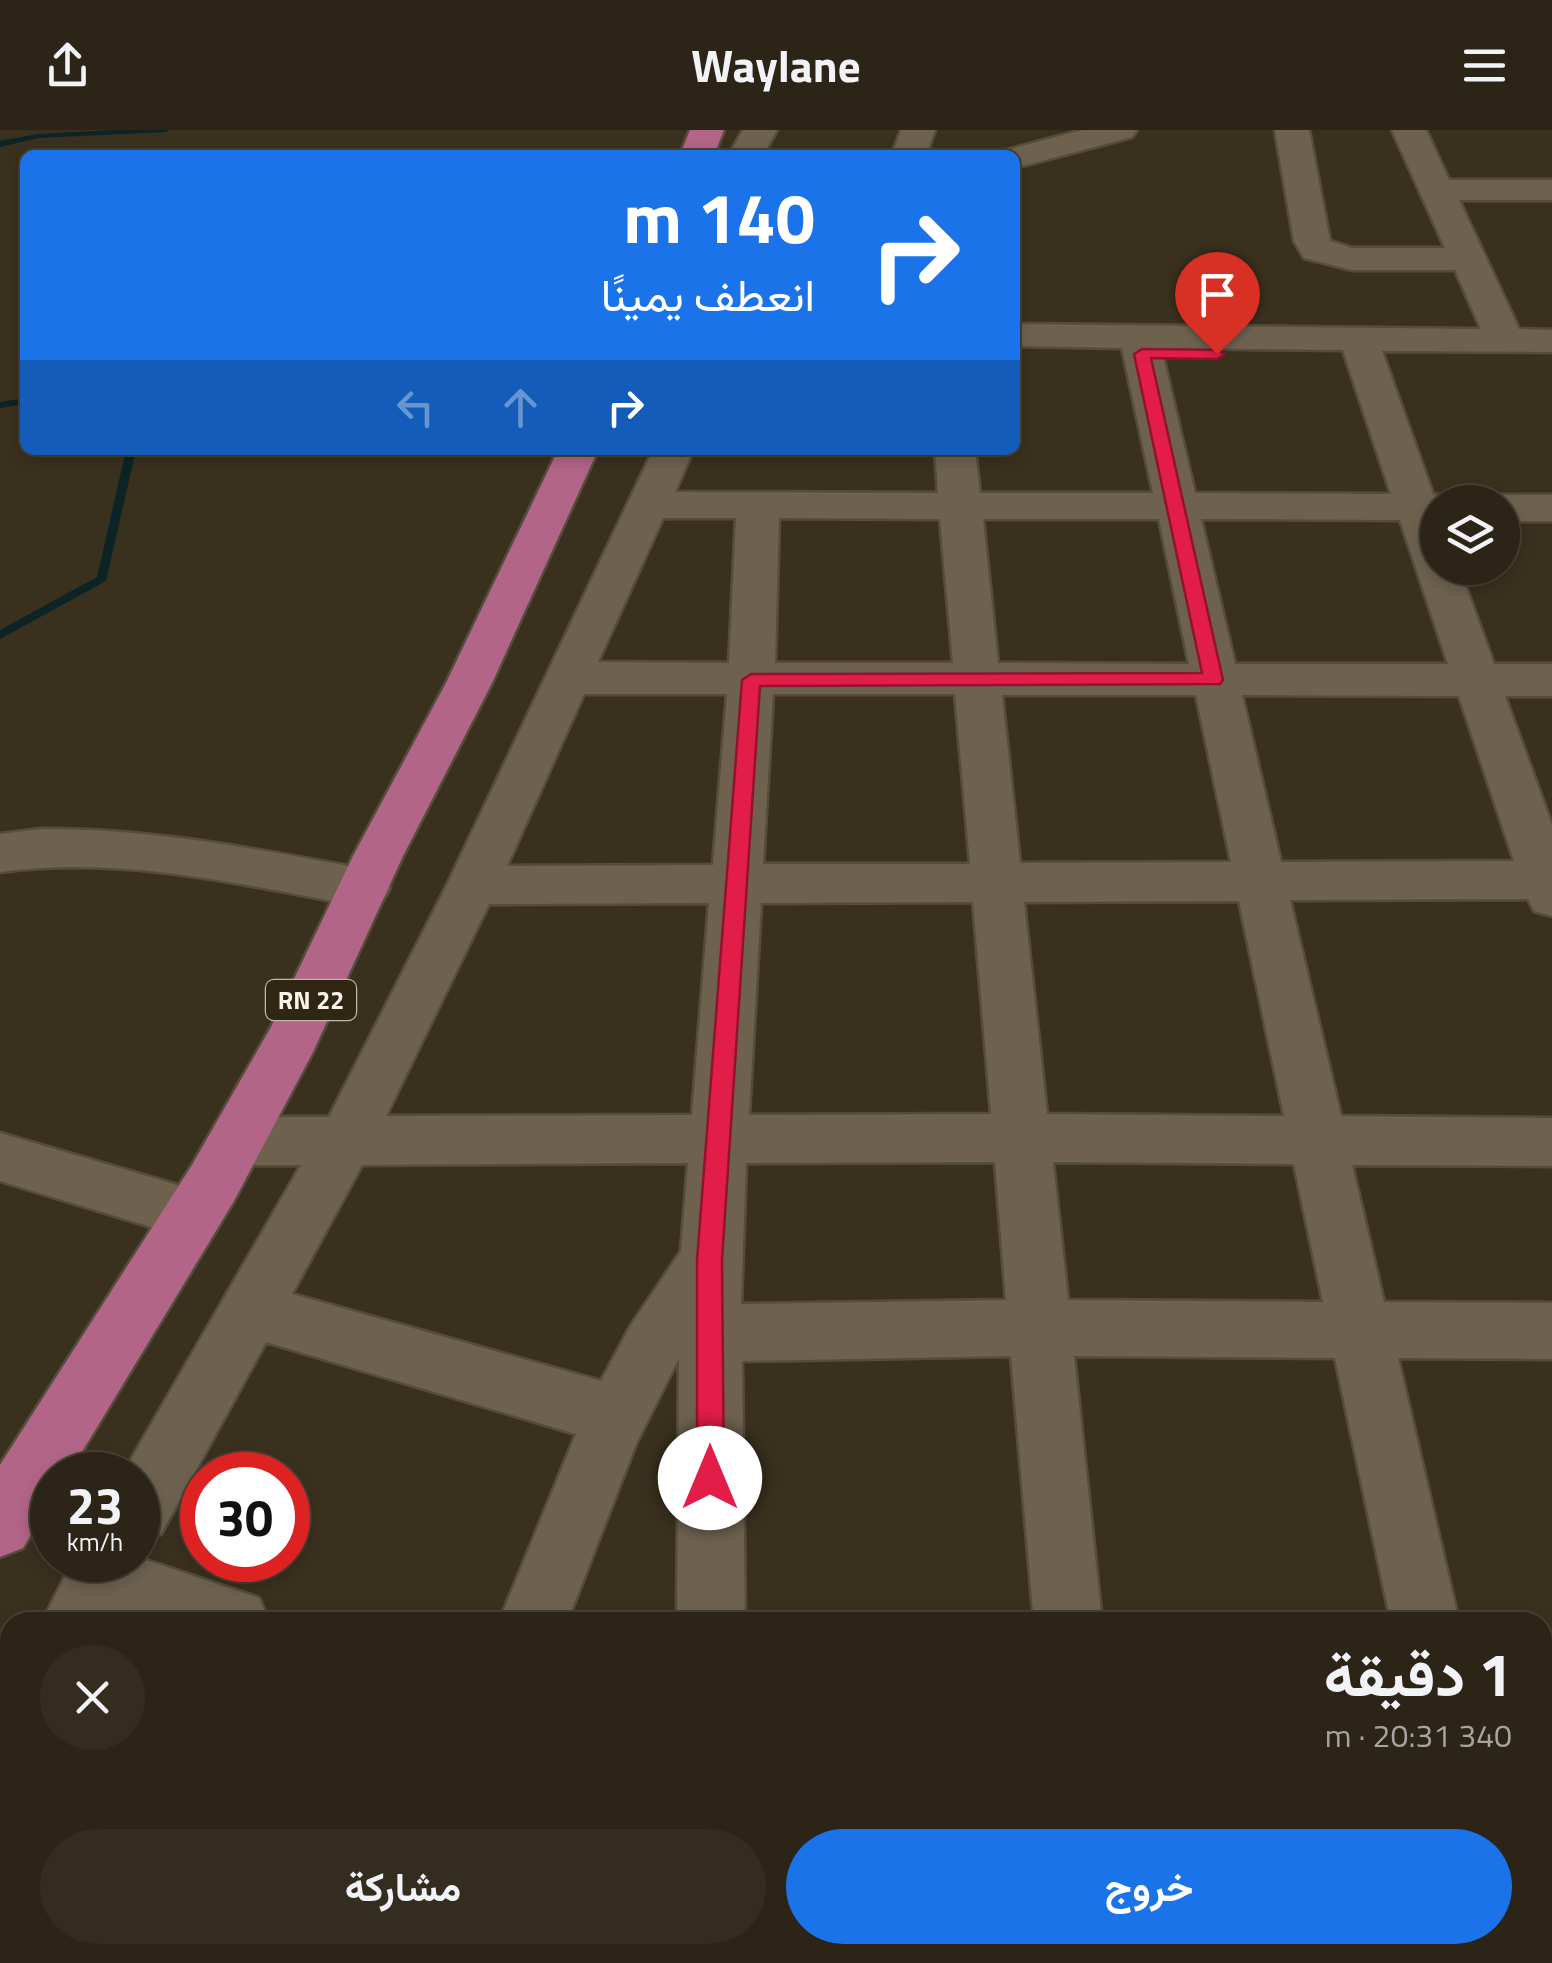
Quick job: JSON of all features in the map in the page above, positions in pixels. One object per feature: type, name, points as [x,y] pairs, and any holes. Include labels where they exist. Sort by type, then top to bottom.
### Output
[{"type":"main road","name":"RN 22","points":[[0,1525],[194,1214],[294,1036],[364,888],[470,683],[576,455]]},
{"type":"street","points":[[1020,157],[1120,130]]},
{"type":"street","points":[[1292,130],[1312,241],[1317,250],[1352,259],[1468,260]]},
{"type":"street","points":[[1409,130],[1506,341]]},
{"type":"street","points":[[1436,190],[1552,190]]},
{"type":"street","points":[[1020,336],[1140,345],[1362,348],[1552,357]]},
{"type":"street","points":[[1362,348],[1552,341]]},
{"type":"street","points":[[1020,352],[1140,345]]},
{"type":"street","points":[[1140,345],[1423,1612]]},
{"type":"street","points":[[1362,348],[1420,490]]},
{"type":"street","points":[[160,1470],[344,1143],[474,885],[671,455]]},
{"type":"street","points":[[955,455],[1067,1612]]},
{"type":"street","points":[[649,505],[1420,507]]},
{"type":"street","points":[[711,1612],[710,1260],[751,680],[758,506]]},
{"type":"street","points":[[1520,508],[1552,508]]},
{"type":"street","points":[[474,885],[1258,881],[1550,886],[1476,680],[1449,585]]},
{"type":"street","points":[[570,678],[1552,680]]},
{"type":"street","points":[[0,852],[70,849],[166,855],[364,888]]},
{"type":"street","points":[[237,1141],[1020,1138],[1552,1142]]},
{"type":"street","points":[[0,1157],[194,1214]]},
{"type":"street","points":[[537,1612],[615,1414],[669,1312],[710,1260]]},
{"type":"street","points":[[248,1309],[615,1414]]},
{"type":"street","points":[[710,1332],[1040,1328],[1552,1331]]},
{"type":"street","points":[[95,1587],[194,1612]]},
{"type":"waterway","points":[[0,144],[38,136],[166,130]]},
{"type":"waterway","points":[[0,405],[20,402]]},
{"type":"waterway","points":[[0,635],[102,579],[130,455]]},
{"type":"route","points":[[710,1478],[710,1260],[751,680],[1213,680],[1142,354],[1217,354]]}]
